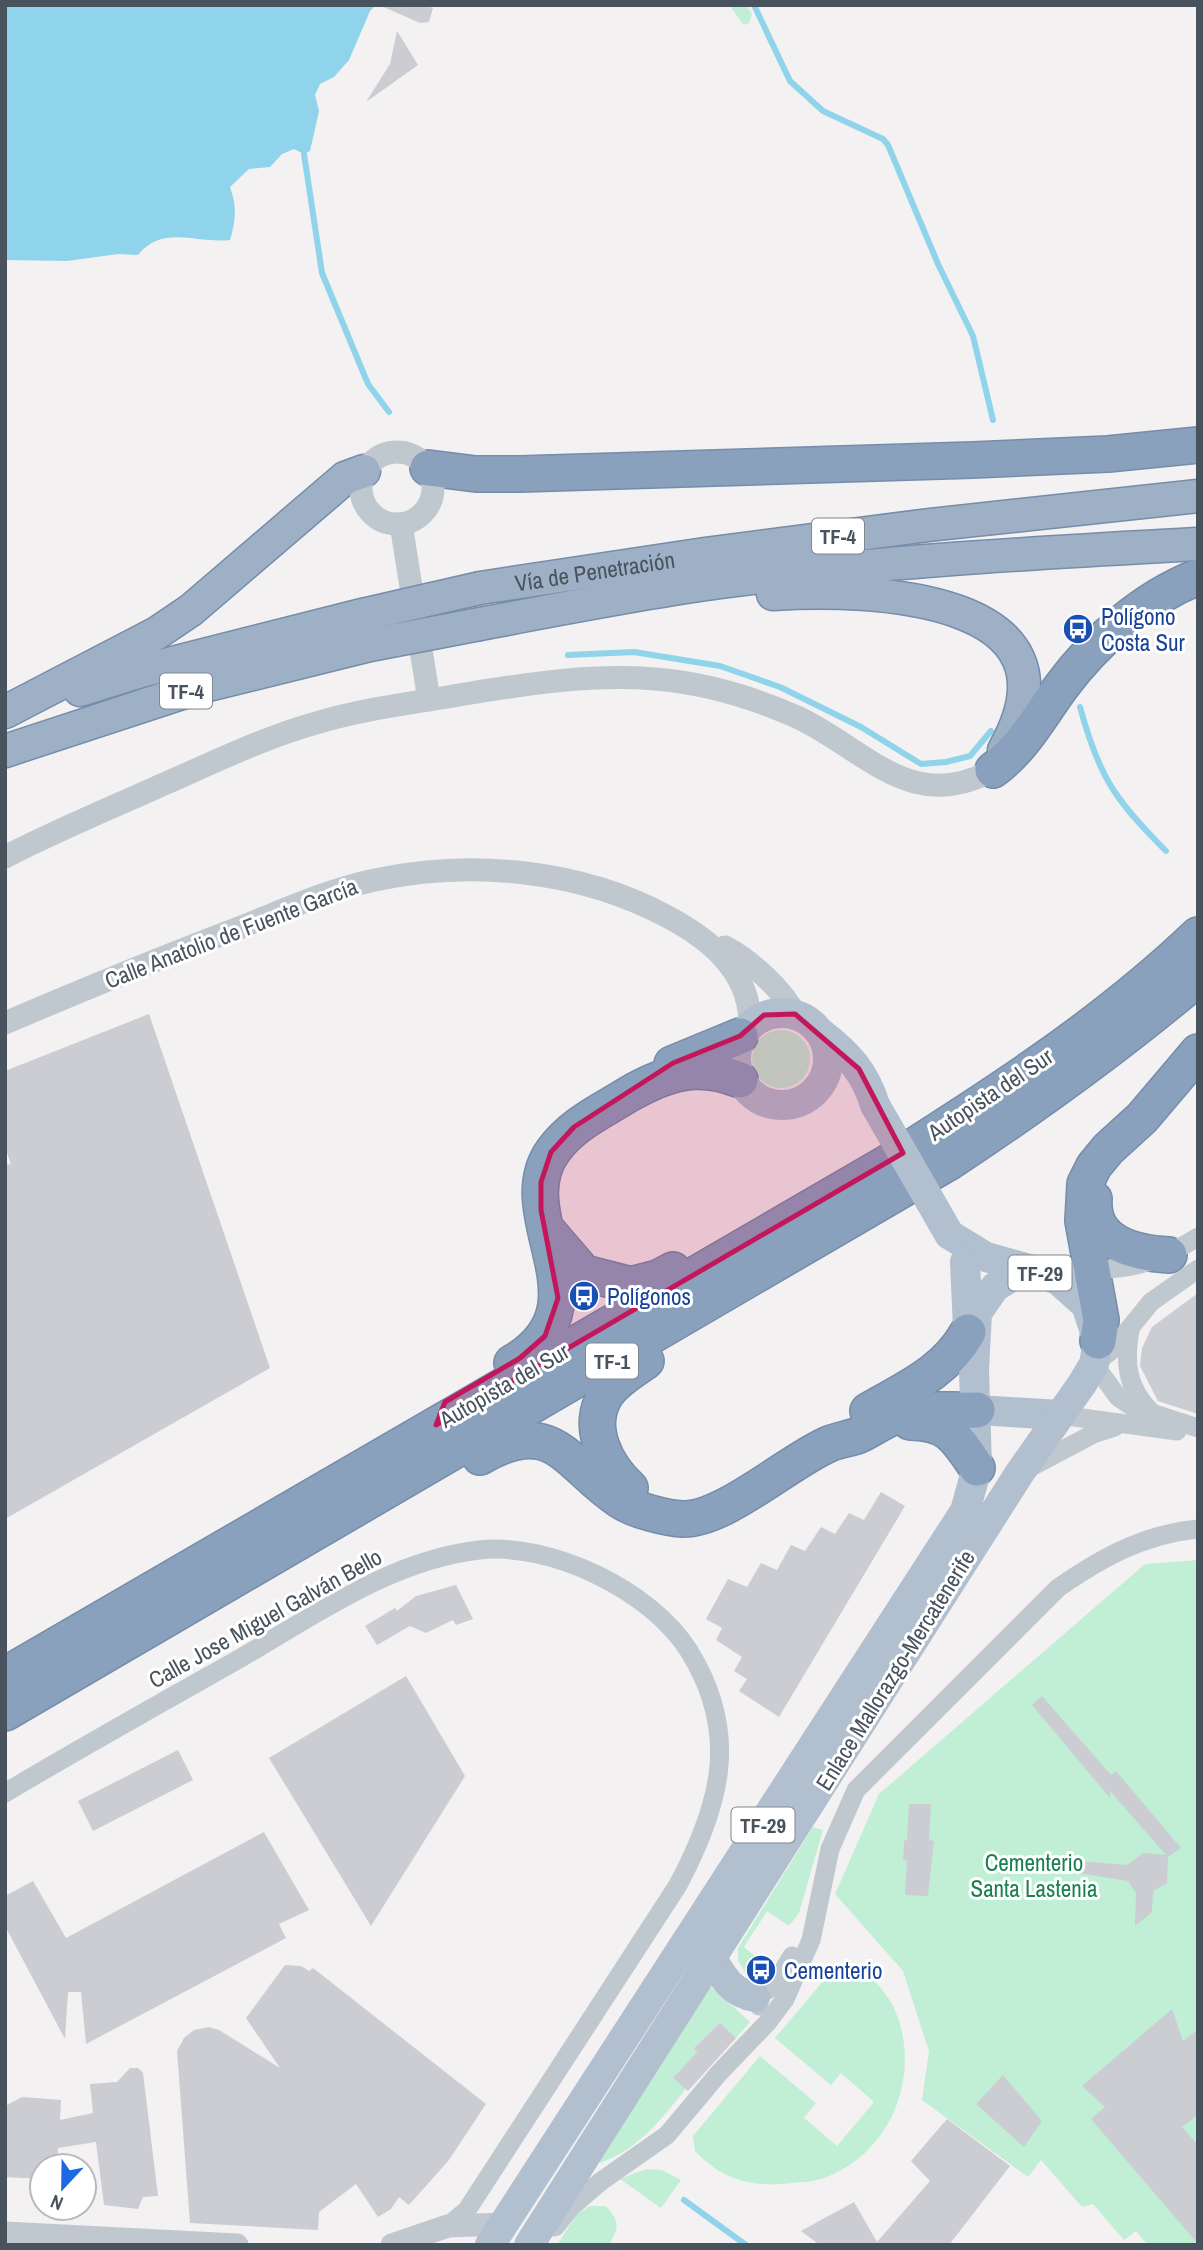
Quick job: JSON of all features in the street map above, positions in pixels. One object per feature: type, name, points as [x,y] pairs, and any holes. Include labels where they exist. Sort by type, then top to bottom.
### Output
[{"type":"highway","points":[[428,468],[476,474],[561,473],[973,460],[1108,454],[1198,445]]},
{"type":"highway","points":[[5,712],[168,626],[191,610],[345,478],[365,471]]},
{"type":"highway","name":"Vía de Penetración","points":[[5,751],[200,687],[480,589],[705,554],[916,526],[1198,496]]},
{"type":"highway","name":"Vía de Penetración","points":[[5,718],[59,697],[141,671],[366,630],[480,624],[720,582],[851,568],[955,558],[1198,544]]},
{"type":"highway","points":[[993,770],[1022,744],[1061,687],[1090,653],[1140,608],[1198,577]]},
{"type":"highway","points":[[599,602],[642,610],[753,596],[858,594],[931,603],[972,615],[990,626],[1006,643],[1020,665],[1023,682],[1022,715],[993,770]]},
{"type":"highway","name":"Autopista del Sur","points":[[5,1675],[765,1234],[998,1093],[1095,1021],[1198,935]]},
{"type":"highway","name":"Autopista del Sur","points":[[5,1713],[682,1321],[951,1161],[1038,1104],[1125,1040],[1198,978]]},
{"type":"highway","points":[[436,1424],[445,1402],[520,1358],[545,1336],[558,1298],[548,1231],[541,1210],[541,1182],[551,1153],[574,1127],[651,1082],[673,1063],[745,1030]]},
{"type":"highway","points":[[1107,1345],[1083,1221],[1085,1184],[1094,1166],[1108,1149],[1131,1129],[1198,1052]]},
{"type":"highway","points":[[651,1082],[698,1070],[717,1071],[740,1080]]},
{"type":"highway","points":[[1131,1129],[1096,1183],[1093,1206],[1095,1218],[1107,1236],[1126,1249],[1188,1253]]},
{"type":"highway","points":[[548,1231],[584,1273],[631,1285],[658,1278],[737,1233],[765,1234]]},
{"type":"highway","points":[[647,1510],[606,1459],[598,1433],[598,1416],[604,1396],[620,1380],[673,1344],[682,1321]]},
{"type":"highway","points":[[828,1445],[843,1426],[940,1369],[951,1358],[973,1322]]},
{"type":"highway","points":[[424,1469],[455,1471],[497,1447],[522,1441],[543,1441],[572,1456],[624,1503],[683,1519],[713,1512],[828,1445],[910,1411],[977,1410]]},
{"type":"highway","points":[[886,1423],[930,1422],[944,1428],[957,1438],[978,1468]]},
{"type":"main road","points":[[875,1105],[841,1087],[828,1086],[790,1104],[775,1105],[761,1100],[740,1080],[735,1052],[745,1030],[764,1016],[780,1012],[795,1014],[810,1022],[845,1051],[869,1084],[875,1105],[965,1262],[973,1322]]},
{"type":"main road","points":[[816,1090],[828,1064],[827,1048],[821,1033]]},
{"type":"main road","points":[[949,1234],[986,1257],[1033,1270]]},
{"type":"main road","name":"TF-29","points":[[977,1410],[973,1322],[995,1287],[1016,1274],[1033,1270],[1058,1280],[1086,1305],[1107,1345],[1060,1415]]},
{"type":"main road","points":[[977,1410],[1060,1415]]},
{"type":"main road","name":"Enlace Mallorazgo-Mercatenerife","points":[[497,2235],[965,1511],[978,1468],[977,1410]]},
{"type":"main road","name":"Enlace Mallorazgo-Mercatenerife","points":[[532,2241],[1019,1474],[1060,1415]]},
{"type":"main road","points":[[712,1959],[728,1985],[761,2010]]},
{"type":"street","points":[[395,451],[408,453],[428,468],[434,492],[430,504],[413,521],[401,524],[379,520],[370,513],[360,493],[365,471],[383,454],[395,451]]},
{"type":"street","points":[[401,524],[429,700]]},
{"type":"street","points":[[5,857],[288,731],[354,714],[429,700],[579,677],[658,679],[725,691],[770,706],[822,730],[882,769],[911,783],[948,786],[969,782],[993,770]]},
{"type":"street","name":"Calle Anatolio de Fuente García","points":[[5,1023],[146,963],[335,891],[375,880],[427,872],[513,872],[582,883],[651,908],[730,950],[788,1000],[795,1014]]},
{"type":"street","name":"Calle Anatolio de Fuente García","points":[[703,938],[730,963],[742,983],[750,1006],[745,1030]]},
{"type":"street","points":[[1033,1270],[1093,1271],[1134,1268],[1188,1253]]},
{"type":"street","points":[[1107,1345],[1151,1302],[1188,1253]]},
{"type":"street","points":[[1107,1345],[1118,1397],[1154,1415],[1198,1430]]},
{"type":"street","points":[[1107,1345],[1126,1355],[1132,1386],[1138,1399],[1154,1415]]},
{"type":"street","points":[[1060,1415],[1122,1425],[1198,1430]]},
{"type":"street","points":[[1019,1474],[1093,1434],[1122,1425]]},
{"type":"street","points":[[761,2010],[785,1999],[811,1940],[817,1898],[830,1849],[856,1790],[1058,1588],[1097,1562],[1137,1543],[1171,1532],[1198,1529]]},
{"type":"street","name":"Calle Jose Miguel Galván Bello","points":[[5,1793],[391,1574],[477,1550],[516,1549],[602,1577],[645,1605],[681,1638],[708,1681],[720,1732],[717,1784],[701,1843],[678,1885],[467,2210],[448,2227]]},
{"type":"street","points":[[532,2241],[555,2227],[571,2207],[600,2182],[667,2136],[719,2073],[761,2010],[788,1965],[817,1898]]},
{"type":"street","points":[[404,2243],[448,2227],[497,2235]]},
{"type":"street","points":[[5,2233],[237,2245]]},
{"type":"highlighted area","points":[[795,1014],[859,1069],[903,1153],[436,1425],[445,1402],[520,1358],[545,1336],[558,1298],[541,1210],[541,1182],[551,1152],[574,1127],[673,1063],[740,1036],[764,1015]]},
{"type":"green space","points":[[729,5],[746,5],[752,14],[749,23],[744,25]]},
{"type":"green space","points":[[781,1030],[792,1032],[805,1043],[810,1059],[808,1070],[797,1083],[781,1088],[770,1086],[757,1075],[752,1059],[754,1048],[765,1035]]},
{"type":"green space","name":"Cementerio Santa Lastenia","points":[[1198,1560],[1198,2245],[1148,2245],[1136,2231],[1124,2240],[1093,2204],[1082,2207],[1041,2160],[1028,2177],[922,2100],[929,2051],[903,1971],[835,1894],[879,1794],[1145,1564]]},
{"type":"green space","points":[[813,1827],[823,1830],[799,1913],[789,1926],[767,1911],[744,1947],[766,1965],[754,1977],[747,1976],[738,1960],[738,1948]]},
{"type":"green space","points":[[847,1963],[868,1975],[887,1996],[895,2010],[902,2035],[905,2060],[902,2085],[895,2109],[883,2131],[868,2150],[848,2166],[816,2180],[778,2184],[751,2183],[716,2169],[695,2151],[693,2136],[760,2056],[816,2103],[804,2118],[837,2146],[874,2102],[841,2073],[831,2085],[775,2038],[835,1967]]},
{"type":"green space","points":[[710,1986],[750,2022],[736,2038],[720,2023],[694,2048],[697,2052],[673,2078],[686,2089],[667,2112],[637,2142],[600,2163],[598,2160]]},
{"type":"green space","points":[[646,2169],[662,2170],[681,2180],[661,2208],[620,2179]]},
{"type":"green space","points":[[590,2206],[606,2206],[614,2216],[616,2229],[609,2245],[557,2245],[577,2214]]},
{"type":"water","points":[[5,5],[376,5],[370,11],[349,60],[334,77],[320,84],[315,95],[319,111],[310,151],[304,154],[294,149],[282,154],[270,167],[249,169],[230,187],[235,213],[230,240],[169,238],[158,240],[138,255],[118,254],[67,261],[5,260]]},
{"type":"building","points":[[379,5],[424,5],[433,8],[429,22],[420,23]]},
{"type":"building","points":[[397,31],[418,65],[366,102],[390,64]]},
{"type":"building","points":[[149,1014],[270,1368],[5,1519],[5,1165],[11,1164],[5,1147],[5,1071]]},
{"type":"building","points":[[1198,1293],[1198,1414],[1158,1401],[1140,1366],[1142,1348],[1152,1327]]},
{"type":"building","points":[[881,1492],[905,1506],[779,1717],[739,1691],[747,1679],[734,1671],[742,1657],[716,1640],[722,1628],[706,1619],[728,1579],[747,1587],[761,1563],[777,1570],[791,1545],[805,1551],[821,1527],[835,1534],[849,1513],[864,1520]]},
{"type":"building","points":[[456,1585],[473,1619],[456,1625],[453,1620],[426,1633],[410,1626],[377,1645],[365,1626],[395,1608],[397,1611],[416,1596]]},
{"type":"building","points":[[406,1676],[465,1776],[371,1926],[269,1758]]},
{"type":"building","points":[[1042,1696],[1111,1775],[1116,1771],[1181,1848],[1168,1857],[1167,1883],[1153,1891],[1152,1912],[1135,1926],[1136,1893],[1128,1881],[1078,1873],[1079,1861],[1127,1865],[1143,1853],[1166,1855],[1110,1791],[1110,1798],[1032,1705]]},
{"type":"building","points":[[178,1750],[193,1780],[93,1831],[78,1801]]},
{"type":"building","points":[[909,1804],[931,1804],[929,1840],[934,1841],[928,1896],[905,1895],[907,1860],[903,1861]]},
{"type":"building","points":[[264,1832],[309,1910],[279,1924],[286,1938],[86,2044],[81,1992],[68,1992],[65,2039],[5,1926],[5,1896],[33,1881],[66,1938]]},
{"type":"building","points":[[285,1965],[301,1966],[309,1971],[313,1968],[486,2104],[449,2160],[409,2205],[399,2197],[391,2209],[378,2217],[356,2184],[319,2212],[318,2230],[190,2223],[177,2051],[184,2038],[194,2030],[209,2027],[219,2030],[280,2068],[246,2018]]},
{"type":"building","points":[[1172,2009],[1183,2041],[1198,2029],[1198,2115],[1182,2127],[1198,2145],[1198,2244],[1091,2119],[1105,2107],[1082,2086]]},
{"type":"building","points":[[720,2023],[736,2038],[688,2091],[673,2078],[697,2052],[694,2048]]},
{"type":"building","points":[[130,2068],[138,2068],[143,2073],[158,2196],[143,2197],[138,2209],[104,2205],[96,2142],[58,2148],[58,2152],[28,2152],[28,2178],[5,2177],[5,2106],[22,2097],[61,2100],[60,2120],[93,2113],[90,2084],[117,2082]]},
{"type":"building","points":[[1003,2075],[1042,2121],[1024,2147],[976,2104]]},
{"type":"building","points":[[947,2119],[1010,2166],[949,2245],[820,2245],[801,2231],[854,2202],[877,2242],[930,2181],[911,2161]]},
{"type":"waterway","points":[[754,5],[790,81],[823,111],[883,139],[888,145],[938,264],[973,336],[993,420]]},
{"type":"waterway","points":[[304,154],[322,273],[368,384],[389,412]]},
{"type":"waterway","points":[[568,655],[634,652],[720,666],[780,687],[861,727],[921,764],[970,756],[991,731]]},
{"type":"waterway","points":[[1080,707],[1094,752],[1111,786],[1134,817],[1166,851]]},
{"type":"waterway","points":[[684,2200],[746,2245]]},
{"type":"place","name":"Polígono Costa Sur","points":[[1078,629]]},
{"type":"place","name":"Polígonos","points":[[584,1296]]},
{"type":"place","name":"Cementerio","points":[[761,1970]]}]
